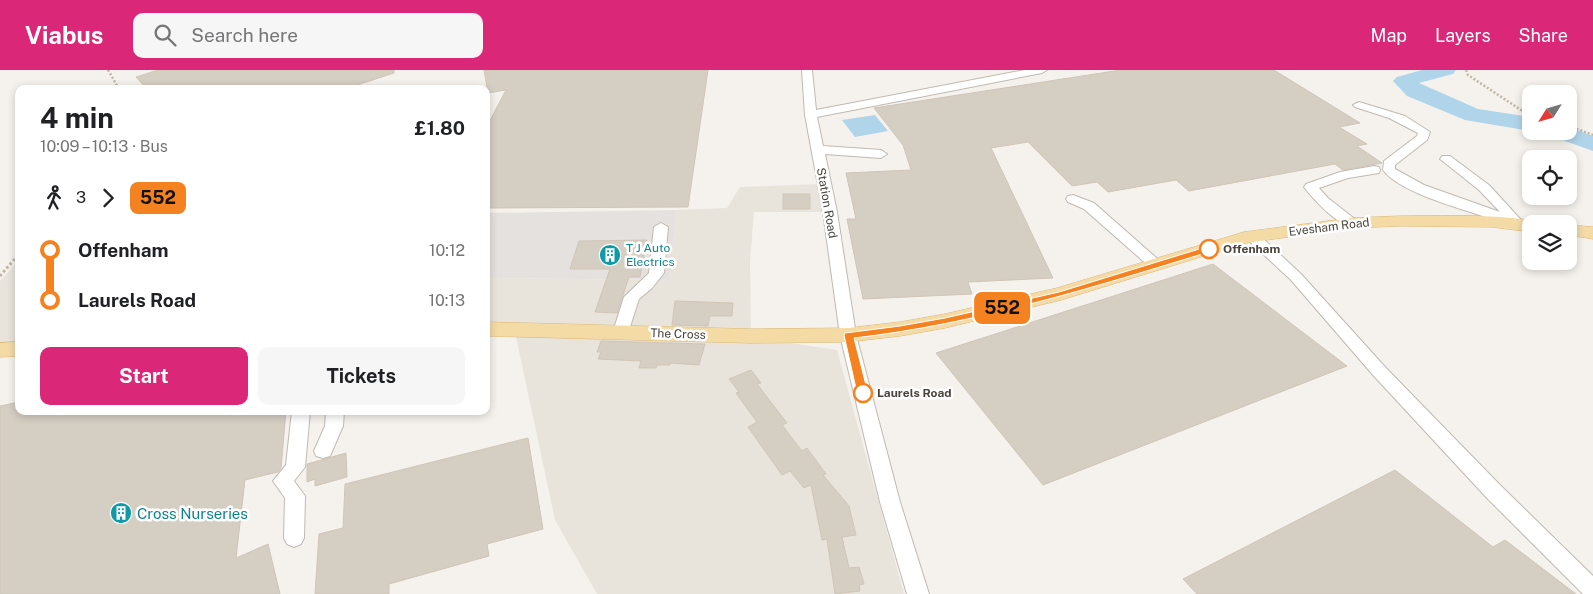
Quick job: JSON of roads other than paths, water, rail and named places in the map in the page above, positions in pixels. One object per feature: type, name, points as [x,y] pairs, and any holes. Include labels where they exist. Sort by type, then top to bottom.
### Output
[{"type":"main road","name":"Evesham Road","points":[[848,335],[945,321],[1060,294],[1156,264],[1253,237],[1351,223],[1401,221],[1492,222],[1522,225]]},
{"type":"main road","points":[[1577,231],[1593,233]]},
{"type":"main road","name":"The Cross","points":[[497,329],[751,336],[848,335]]},
{"type":"main road","points":[[0,350],[15,349]]},
{"type":"street","name":"Station Road","points":[[807,70],[811,115],[830,212],[848,335]]},
{"type":"street","points":[[811,115],[1042,70]]},
{"type":"street","points":[[1360,105],[1399,118],[1415,125],[1424,132],[1419,140],[1389,164],[1389,170],[1397,176],[1439,197],[1494,213],[1522,224]]},
{"type":"street","points":[[818,150],[843,150],[881,154]]},
{"type":"street","points":[[1446,160],[1489,190],[1522,223]]},
{"type":"street","points":[[1351,223],[1323,201],[1311,187],[1345,174],[1374,170]]},
{"type":"street","points":[[621,332],[632,297],[647,285],[656,272],[661,227]]},
{"type":"street","points":[[1253,237],[1296,277],[1432,428],[1593,590]]},
{"type":"street","points":[[848,335],[890,502],[918,594]]},
{"type":"street","points":[[294,538],[295,496],[283,482],[295,467],[301,415]]},
{"type":"street","points":[[323,451],[334,426],[335,415]]},
{"type":"lane","points":[[1073,199],[1089,206],[1156,264]]},
{"type":"water","points":[[875,115],[888,131],[855,137],[842,120]]},
{"type":"waterway","points":[[1446,70],[1404,81],[1415,91],[1473,115],[1522,123]]},
{"type":"waterway","points":[[1578,138],[1593,144]]},
{"type":"place","name":"Offenham","points":[[1209,249]]},
{"type":"place","name":"T J Auto Electrics","points":[[610,255]]},
{"type":"place","name":"Laurels Road","points":[[863,393]]},
{"type":"place","name":"Cross Nurseries","points":[[121,513]]}]
